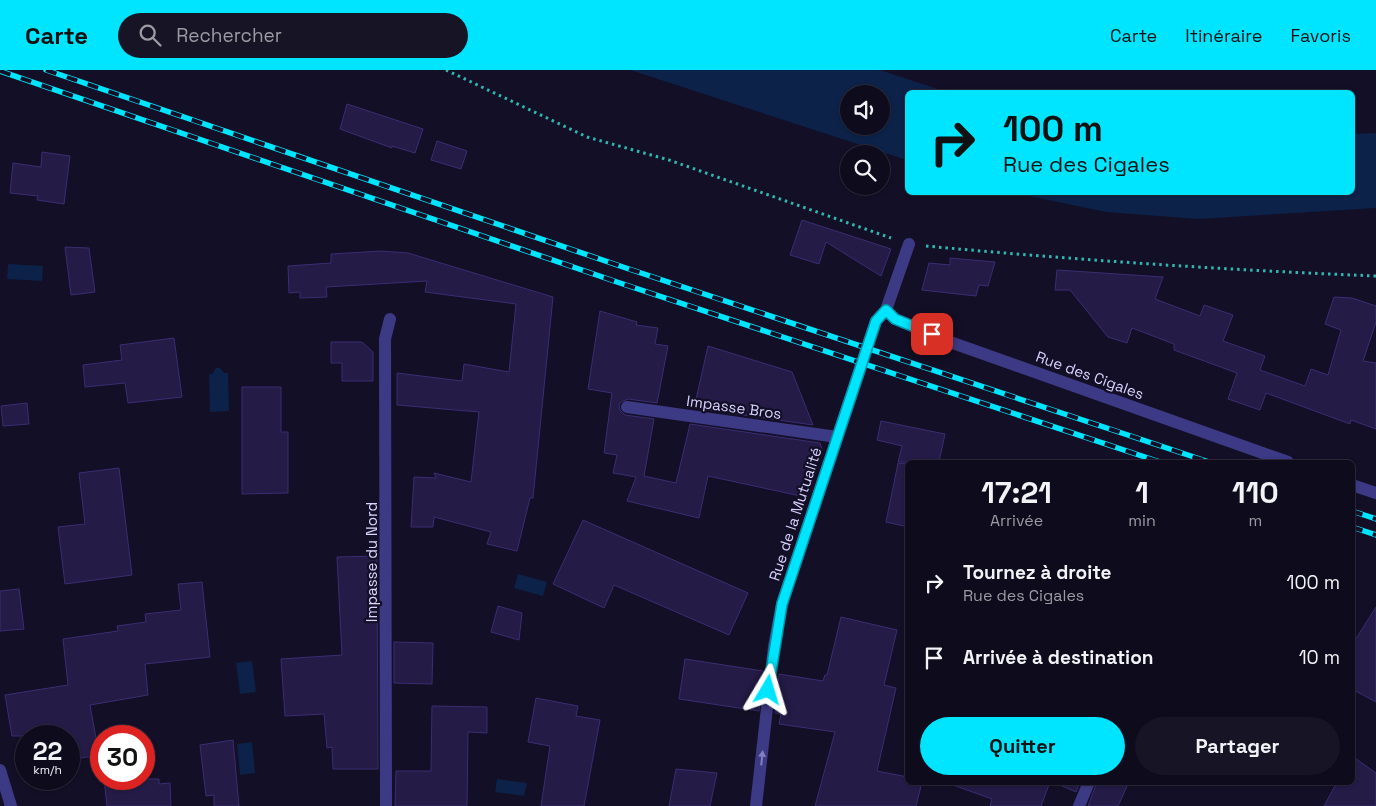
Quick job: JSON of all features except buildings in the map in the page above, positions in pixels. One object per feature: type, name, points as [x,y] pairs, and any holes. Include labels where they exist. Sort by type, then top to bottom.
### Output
[{"type":"street","name":"Rue de la Mutualité","points":[[756,806],[774,646],[782,604],[876,321],[886,310],[909,244]]},
{"type":"street","name":"Rue des Cigales","points":[[886,310],[895,319],[950,342],[1282,460]]},
{"type":"street","name":"Impasse du Nord","points":[[386,806],[385,339],[390,319]]},
{"type":"street","name":"Impasse Bros","points":[[627,407],[837,437]]},
{"type":"street","points":[[1355,486],[1376,494]]},
{"type":"street","points":[[0,770],[11,806]]},
{"type":"street","points":[[1080,806],[1088,785]]},
{"type":"path","points":[[446,70],[587,137],[669,160],[909,244],[1079,260],[1244,271],[1376,276]]},
{"type":"water","points":[[630,70],[880,70],[941,90],[905,90],[905,159],[890,154],[890,145],[861,145]]},
{"type":"water","points":[[1376,133],[1376,208],[1198,219],[1106,212],[1025,195],[1355,195],[1355,134]]},
{"type":"water","points":[[8,264],[43,266],[42,281],[7,279]]},
{"type":"water","points":[[216,368],[220,368],[224,373],[228,373],[229,411],[210,412],[209,374],[212,374]]},
{"type":"water","points":[[518,574],[547,582],[543,596],[514,588]]},
{"type":"water","points":[[252,661],[256,692],[240,694],[236,663]]},
{"type":"water","points":[[252,742],[255,773],[240,775],[237,744]]},
{"type":"water","points":[[497,779],[527,783],[524,796],[495,792]]},
{"type":"railway","points":[[46,70],[623,267],[1203,460]]},
{"type":"railway","points":[[0,71],[617,282],[1154,460]]},
{"type":"railway","points":[[1355,512],[1376,519]]},
{"type":"railway","points":[[1355,528],[1376,535]]},
{"type":"route","points":[[768,690],[782,604],[876,321],[886,310],[895,319],[932,334]]}]
